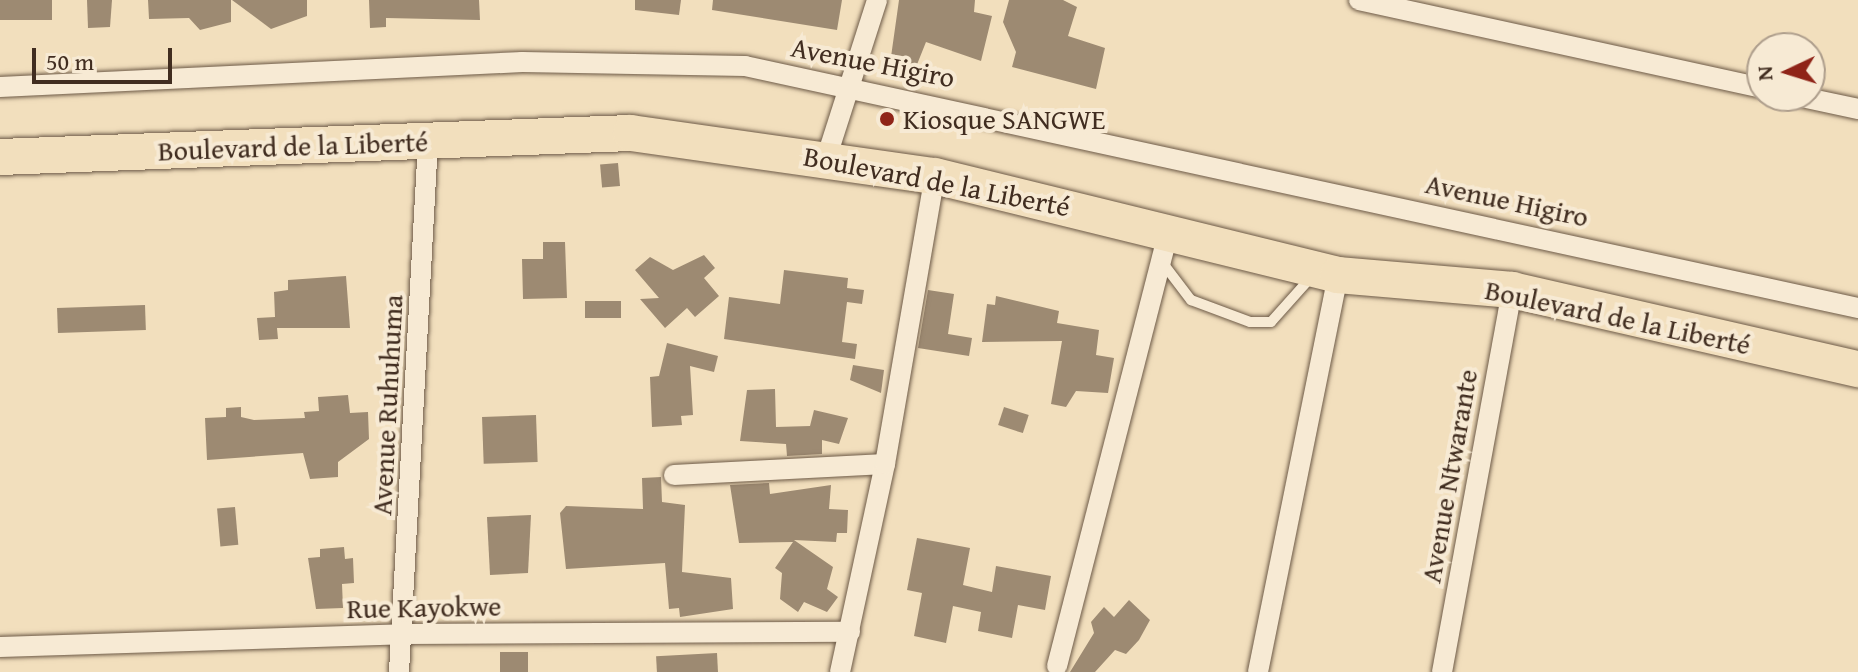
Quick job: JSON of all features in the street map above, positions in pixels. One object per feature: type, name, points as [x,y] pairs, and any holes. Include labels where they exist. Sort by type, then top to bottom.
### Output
[{"type":"highway","name":"Boulevard de la Liberté","points":[[0,157],[631,133],[827,156],[935,176],[1165,245],[1328,272],[1512,290],[1858,369]]},
{"type":"street","points":[[827,156],[877,0]]},
{"type":"street","points":[[1359,0],[1746,85]]},
{"type":"street","name":"Avenue Higiro","points":[[0,87],[522,62],[745,66],[850,84],[1858,308]]},
{"type":"street","points":[[1826,102],[1858,109]]},
{"type":"street","name":"Avenue Ruhuhuma","points":[[399,672],[428,141]]},
{"type":"street","points":[[840,672],[885,464],[935,176]]},
{"type":"street","points":[[1057,666],[1165,245]]},
{"type":"street","points":[[1258,672],[1328,272]]},
{"type":"street","name":"Avenue Ntwarante","points":[[1442,672],[1512,290]]},
{"type":"street","points":[[674,475],[885,464]]},
{"type":"street","name":"Rue Kayokwe","points":[[0,647],[403,634],[850,632]]},
{"type":"lane","points":[[1165,245],[1191,300],[1250,322],[1271,322],[1328,272]]},
{"type":"building","points":[[0,0],[52,0],[52,20],[0,20]]},
{"type":"building","points":[[87,0],[112,0],[110,27],[88,28]]},
{"type":"building","points":[[148,0],[231,0],[231,22],[200,30],[189,18],[149,19]]},
{"type":"building","points":[[232,0],[307,0],[307,16],[271,29]]},
{"type":"building","points":[[369,0],[479,0],[480,20],[386,18],[386,27],[370,28]]},
{"type":"building","points":[[635,0],[681,0],[679,15],[635,10]]},
{"type":"building","points":[[713,0],[842,0],[837,30],[712,10]]},
{"type":"building","points":[[899,0],[975,0],[974,12],[992,16],[981,61],[926,42],[912,77],[889,71]]},
{"type":"building","points":[[1009,0],[1063,0],[1077,7],[1068,36],[1105,48],[1096,89],[1012,67],[1016,52],[1003,22]]},
{"type":"building","points":[[618,163],[620,186],[602,187],[600,165]]},
{"type":"building","points":[[543,242],[565,242],[567,298],[523,299],[522,259],[543,259]]},
{"type":"building","points":[[704,255],[715,268],[704,278],[719,296],[695,317],[687,308],[665,328],[640,299],[659,298],[635,270],[650,257],[673,270]]},
{"type":"building","points":[[784,270],[848,278],[847,288],[864,290],[862,304],[847,302],[842,342],[857,344],[855,359],[724,339],[729,297],[780,304]]},
{"type":"building","points":[[346,276],[350,328],[277,328],[278,339],[259,340],[257,318],[275,317],[274,292],[288,290],[288,280]]},
{"type":"building","points":[[928,290],[954,294],[948,334],[972,338],[969,356],[918,348]]},
{"type":"building","points":[[996,296],[1059,311],[1057,323],[1099,330],[1096,355],[1114,358],[1108,393],[1076,391],[1066,407],[1051,404],[1062,341],[982,342],[987,304],[995,305]]},
{"type":"building","points":[[585,301],[621,301],[621,318],[585,318]]},
{"type":"building","points":[[145,305],[146,330],[58,333],[57,308]]},
{"type":"building","points":[[667,343],[718,356],[714,372],[690,366],[693,415],[681,416],[682,425],[652,427],[650,377],[659,376]]},
{"type":"building","points":[[853,365],[884,370],[881,393],[850,380]]},
{"type":"building","points":[[775,389],[776,427],[810,426],[814,410],[848,418],[839,444],[822,440],[822,454],[787,456],[786,444],[740,441],[747,390]]},
{"type":"building","points":[[348,395],[350,413],[368,412],[369,439],[338,462],[338,477],[310,479],[303,453],[207,460],[205,418],[226,417],[226,408],[241,407],[241,417],[254,420],[305,418],[304,412],[319,411],[318,397]]},
{"type":"building","points":[[1004,407],[1029,415],[1023,433],[998,425]]},
{"type":"building","points":[[536,415],[538,462],[484,464],[482,417]]},
{"type":"building","points":[[661,477],[662,502],[685,505],[682,572],[731,578],[733,609],[680,617],[679,608],[669,609],[665,563],[566,569],[560,513],[566,506],[643,509],[642,478]]},
{"type":"building","points":[[769,483],[770,494],[831,485],[829,509],[848,510],[847,533],[837,533],[836,542],[794,540],[833,567],[827,589],[838,597],[827,612],[804,602],[798,612],[780,599],[782,573],[775,568],[793,542],[739,543],[730,485]]},
{"type":"building","points":[[235,507],[238,545],[220,546],[217,509]]},
{"type":"building","points":[[531,515],[528,573],[490,575],[487,517]]},
{"type":"building","points":[[917,538],[970,548],[963,585],[992,592],[996,566],[1051,576],[1045,610],[1018,605],[1012,638],[978,631],[981,612],[953,606],[946,643],[914,636],[922,593],[907,590]]},
{"type":"building","points":[[344,547],[345,559],[353,558],[354,583],[342,584],[343,608],[316,609],[308,558],[320,557],[320,549]]},
{"type":"building","points":[[1129,600],[1150,620],[1139,640],[1126,654],[1115,650],[1095,672],[1070,672],[1094,633],[1091,622],[1104,607],[1114,617]]},
{"type":"building","points":[[500,652],[528,652],[528,672],[500,672]]},
{"type":"building","points":[[717,653],[718,672],[657,672],[656,656]]},
{"type":"place","name":"Kiosque SANGWE","points":[[887,119]]}]
